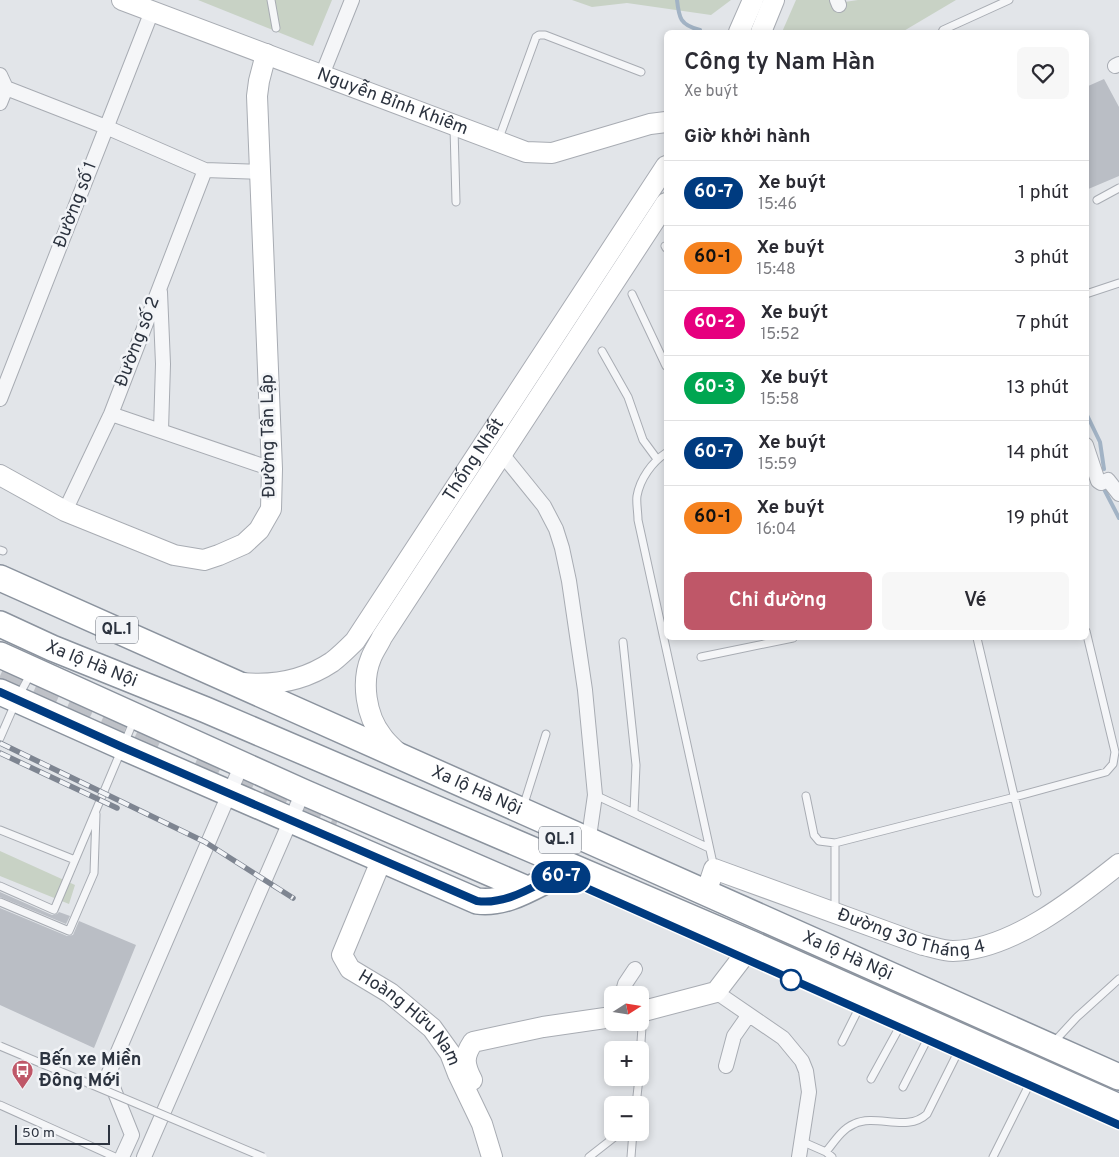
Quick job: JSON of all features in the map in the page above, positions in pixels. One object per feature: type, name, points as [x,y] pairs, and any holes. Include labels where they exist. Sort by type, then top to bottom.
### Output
[{"type":"highway","name":"Xa lộ Hà Nội","points":[[0,578],[108,633],[704,898],[1119,1088]]},
{"type":"highway","name":"Xa lộ Hà Nội","points":[[0,592],[234,682],[312,724],[408,760],[588,846]]},
{"type":"highway","name":"Xa lộ Hà Nội","points":[[0,624],[52,648],[206,710],[806,977],[1119,1107]]},
{"type":"highway","name":"Xa lộ Hà Nội","points":[[0,655],[303,792],[527,889]]},
{"type":"highway","name":"QL.1","points":[[9,696],[381,861],[477,901],[491,903],[505,900],[561,869]]},
{"type":"highway","points":[[166,751],[195,764]]},
{"type":"highway","points":[[336,825],[505,900]]},
{"type":"highway","name":"Xa lộ Hà Nội","points":[[704,898],[1119,1076]]},
{"type":"highway","name":"Xa lộ Hà Nội","points":[[806,977],[858,1010],[1119,1125]]},
{"type":"main road","name":"Nguyễn Bỉnh Khiêm","points":[[122,0],[526,152],[552,154],[650,124],[664,122]]},
{"type":"main road","points":[[740,30],[753,0]]},
{"type":"main road","points":[[762,30],[774,0]]},
{"type":"main road","name":"Đường Tân Lập","points":[[0,475],[65,511],[174,555],[204,560],[219,556],[244,544],[260,530],[271,509],[272,468],[257,96],[258,82],[266,54]]},
{"type":"main road","name":"Thống Nhất","points":[[234,682],[263,685],[278,684],[307,676],[333,661],[355,641],[664,169]]},
{"type":"main road","name":"Thống Nhất","points":[[408,760],[398,753],[382,736],[368,704],[366,692],[371,658],[382,637],[664,206]]},
{"type":"main road","points":[[364,629],[382,637]]},
{"type":"main road","name":"Hoàng Hữu Nam","points":[[381,861],[342,955],[350,969],[390,993],[432,1028],[450,1053],[482,1124],[492,1157]]},
{"type":"main road","name":"Đường 30 Tháng 4","points":[[714,869],[785,896],[941,950],[964,950],[986,946],[1010,937],[1047,916],[1119,864]]},
{"type":"main road","points":[[704,898],[714,869]]},
{"type":"main road","points":[[649,1010],[716,992],[746,950]]},
{"type":"main road","name":"Hoàng Hữu Nam","points":[[501,1157],[491,1119],[467,1070],[465,1054],[474,1042],[543,1027],[604,1018]]},
{"type":"street","points":[[322,75],[352,0]]},
{"type":"street","name":"Đường số 1","points":[[0,399],[152,11]]},
{"type":"street","points":[[0,103],[3,81],[205,170],[260,172]]},
{"type":"street","name":"Đường số 2","points":[[65,511],[111,414],[205,170]]},
{"type":"street","points":[[160,286],[163,364],[161,430]]},
{"type":"street","points":[[111,414],[272,468]]},
{"type":"street","points":[[502,454],[544,506],[556,529],[562,548],[569,581],[584,690],[595,795],[588,846]]},
{"type":"street","points":[[1089,454],[1098,481],[1101,483],[1108,480],[1119,494]]},
{"type":"street","points":[[122,1157],[132,1135],[108,1075],[242,764]]},
{"type":"street","points":[[144,1157],[303,792]]},
{"type":"street","points":[[624,986],[634,969]]},
{"type":"street","points":[[716,992],[748,1016],[783,1038],[802,1061],[806,1071],[809,1092],[799,1157]]},
{"type":"street","points":[[726,1066],[734,1036],[748,1016]]},
{"type":"lane","points":[[270,0],[276,28]]},
{"type":"lane","points":[[942,30],[1009,0]]},
{"type":"lane","points":[[498,141],[536,37],[540,35],[545,35],[641,72]]},
{"type":"lane","points":[[454,125],[456,202]]},
{"type":"lane","points":[[1096,200],[1119,188]]},
{"type":"lane","points":[[1089,293],[1119,283]]},
{"type":"lane","points":[[632,294],[664,362]]},
{"type":"lane","points":[[602,351],[628,397],[643,440],[657,459]]},
{"type":"lane","points":[[664,454],[657,459],[644,477],[638,495],[638,520],[714,869]]},
{"type":"lane","points":[[701,657],[783,640]]},
{"type":"lane","points":[[977,640],[1037,893]]},
{"type":"lane","points":[[806,796],[814,835],[818,841],[835,843],[1106,772],[1113,764],[1114,752],[1088,640]]},
{"type":"lane","points":[[624,642],[636,766],[634,812]]},
{"type":"lane","points":[[0,738],[9,696],[33,670]]},
{"type":"lane","points":[[0,886],[54,910],[136,716]]},
{"type":"lane","points":[[521,813],[546,734]]},
{"type":"lane","points":[[595,795],[709,848]]},
{"type":"lane","points":[[0,902],[69,931],[94,873],[96,809]]},
{"type":"lane","points":[[0,830],[75,860]]},
{"type":"lane","points":[[835,843],[835,912]]},
{"type":"lane","points":[[1051,1046],[1077,1017],[1119,979]]},
{"type":"lane","points":[[842,1042],[858,1010]]},
{"type":"lane","points":[[871,1079],[899,1028]]},
{"type":"lane","points":[[903,1087],[927,1040]]},
{"type":"lane","points":[[0,1046],[263,1157]]},
{"type":"lane","points":[[801,1141],[829,1154],[845,1130],[859,1121],[907,1122],[922,1118],[927,1114],[957,1054]]},
{"type":"lane","points":[[993,1157],[1029,1085]]},
{"type":"lane","points":[[0,1105],[115,1157]]},
{"type":"lane","points":[[589,1157],[609,1141]]},
{"type":"lane","points":[[631,1157],[632,1141]]},
{"type":"shaded area","points":[[198,0],[332,0],[313,46]]},
{"type":"shaded area","points":[[572,0],[731,0],[711,15],[627,3],[592,7]]},
{"type":"shaded area","points":[[796,0],[830,0],[831,4],[858,0],[956,0],[905,30],[783,30]]},
{"type":"shaded area","points":[[0,851],[75,885],[69,904],[0,876]]},
{"type":"building","points":[[1104,79],[1119,107],[1119,176],[1089,189],[1089,86]]},
{"type":"building","points":[[0,892],[52,915],[59,912],[70,916],[66,924],[0,897]]},
{"type":"building","points":[[0,908],[67,936],[73,935],[79,921],[136,945],[94,1048],[0,1005]]},
{"type":"waterway","points":[[677,0],[680,16],[684,23],[700,30]]},
{"type":"waterway","points":[[1089,419],[1100,442],[1104,469]]},
{"type":"waterway","points":[[1104,489],[1119,518]]},
{"type":"tunnel","points":[[0,676],[167,751]]},
{"type":"tunnel","points":[[195,764],[336,825]]},
{"type":"railway","points":[[0,743],[205,842],[293,898]]},
{"type":"railway","points":[[0,753],[117,808]]},
{"type":"bus line","name":"60-7","points":[[0,692],[381,861],[477,901],[491,903],[505,900],[557,875],[661,923],[1119,1125]]},
{"type":"place","name":"Bến xe Miền Đông Mới","points":[[23,1089]]}]
